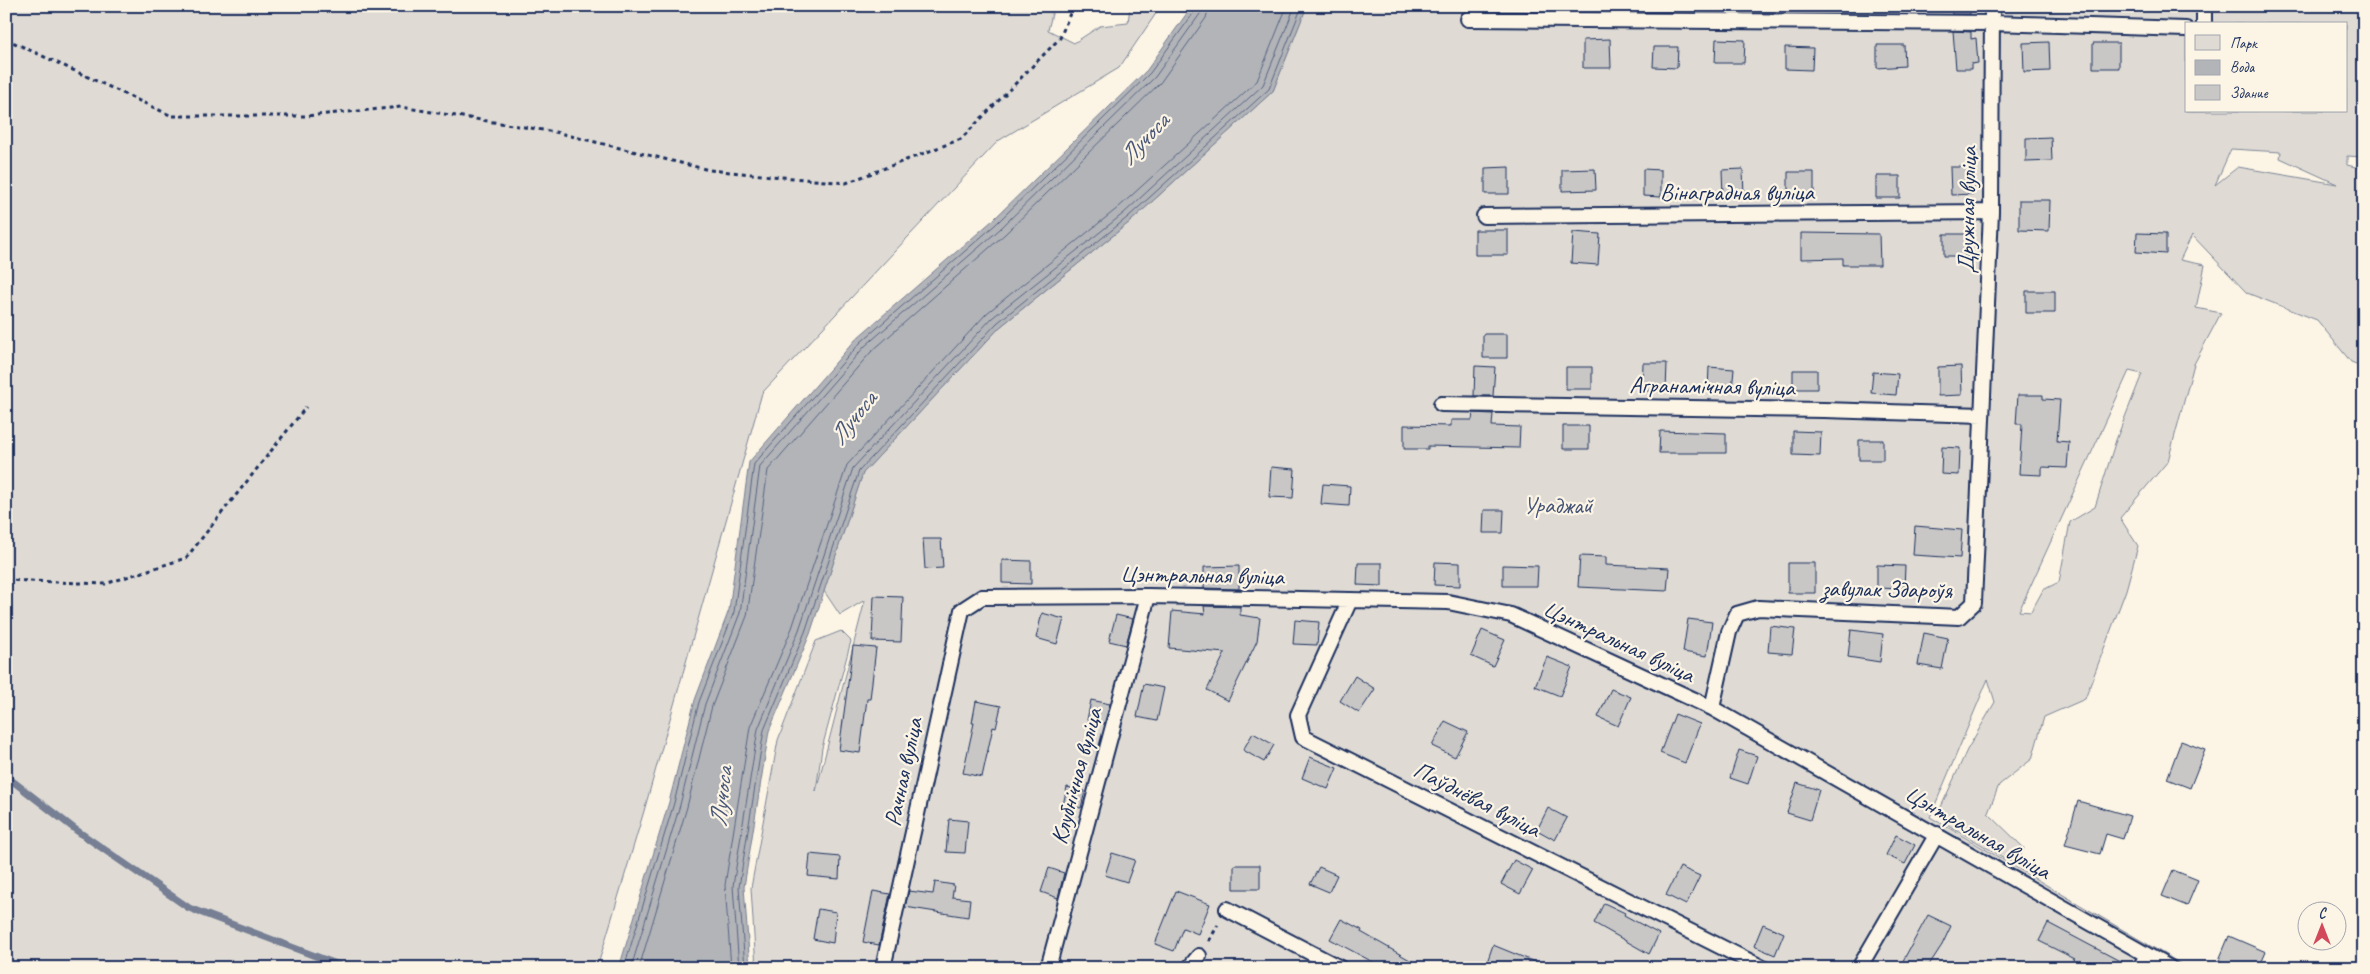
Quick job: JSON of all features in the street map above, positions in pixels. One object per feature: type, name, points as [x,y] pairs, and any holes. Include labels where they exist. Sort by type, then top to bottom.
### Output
[{"type":"lane","name":"Дружная вуліца","points":[[1982,415],[1991,212],[1992,6]]},
{"type":"lane","points":[[2204,6],[2204,22]]},
{"type":"lane","points":[[1468,19],[1992,23],[2185,29]]},
{"type":"lane","name":"Вінаградная вуліца","points":[[1484,216],[1991,212]]},
{"type":"lane","name":"Агранамічная вуліца","points":[[1441,404],[1814,410],[1982,415]]},
{"type":"lane","name":"завулак Здароўя","points":[[1712,708],[1729,632],[1737,614],[1758,608],[1959,617],[1974,603],[1982,415]]},
{"type":"lane","name":"Цэнтральная вуліца","points":[[982,597],[1148,596],[1448,602],[1511,615],[1712,708],[1937,834],[2170,968]]},
{"type":"lane","name":"Клубнічная вуліца","points":[[1048,968],[1148,596]]},
{"type":"lane","name":"Рачная вуліца","points":[[883,968],[962,610],[982,597]]},
{"type":"lane","name":"Паўднёвая вуліца","points":[[1350,600],[1298,715],[1303,737],[1763,968]]},
{"type":"lane","points":[[1859,968],[1937,834]]},
{"type":"lane","points":[[1228,909],[1340,968]]},
{"type":"lane","points":[[2140,968],[2147,955]]},
{"type":"lane","points":[[1190,968],[1199,956]]},
{"type":"path","points":[[6,39],[172,116],[306,116],[401,107],[554,132],[709,170],[846,183],[961,139],[1060,38],[1073,6]]},
{"type":"path","points":[[6,580],[105,584],[186,558],[306,408]]},
{"type":"path","points":[[1199,956],[1228,909]]},
{"type":"green space","points":[[6,6],[1054,6],[1048,30],[1074,43],[1100,26],[1128,23],[1130,6],[1161,6],[1119,68],[998,141],[762,393],[644,811],[597,968],[6,968]]},
{"type":"green space","name":"Ураджай","points":[[1307,6],[2364,6],[2364,157],[2347,156],[2347,165],[2364,169],[2364,367],[2351,362],[2317,320],[2247,293],[2192,235],[2180,260],[2205,265],[2196,308],[2221,313],[2194,364],[2168,461],[2120,518],[2138,546],[2126,590],[2085,699],[2044,717],[2032,759],[1999,785],[1988,813],[2024,848],[2016,865],[1948,825],[1941,807],[1967,750],[1995,702],[1988,679],[1930,817],[2188,968],[756,968],[751,888],[778,740],[816,641],[841,631],[851,641],[822,748],[816,791],[865,600],[840,615],[824,591],[863,473],[1000,327],[1131,221],[1273,91]],"holes":[[[2231,149],[2281,152],[2280,158],[2337,184],[2238,167],[2215,185]],[[2129,371],[2142,374],[2116,440],[2095,507],[2070,522],[2059,582],[2043,590],[2031,612],[2019,611]]]},
{"type":"water","name":"Лучоса","points":[[1192,6],[1307,6],[1273,91],[1131,221],[1000,327],[863,473],[810,634],[769,731],[744,887],[750,968],[619,968],[669,802],[695,700],[729,610],[749,462],[857,338],[993,220],[1147,70]]},
{"type":"building","points":[[1951,6],[1970,6],[1970,14],[1952,14]]},
{"type":"building","points":[[1953,31],[1971,32],[1971,39],[1976,38],[1978,63],[1971,64],[1971,69],[1956,69]]},
{"type":"building","points":[[1610,39],[1611,68],[1583,68],[1583,40]]},
{"type":"building","points":[[1716,39],[1745,40],[1744,63],[1715,63]]},
{"type":"building","points":[[2049,42],[2050,71],[2024,72],[2023,43]]},
{"type":"building","points":[[2093,43],[2119,43],[2119,68],[2093,68]]},
{"type":"building","points":[[1877,45],[1904,45],[1905,66],[1877,68]]},
{"type":"building","points":[[1654,47],[1678,47],[1677,68],[1653,67]]},
{"type":"building","points":[[1785,47],[1813,48],[1812,70],[1785,69]]},
{"type":"building","points":[[2051,137],[2052,161],[2026,162],[2026,138]]},
{"type":"building","points":[[1509,167],[1509,194],[1485,194],[1485,168]]},
{"type":"building","points":[[1950,167],[1974,167],[1974,194],[1951,195]]},
{"type":"building","points":[[1595,169],[1596,190],[1562,191],[1562,170]]},
{"type":"building","points":[[1643,169],[1661,170],[1661,197],[1643,196]]},
{"type":"building","points":[[1743,169],[1744,196],[1723,196],[1722,170]]},
{"type":"building","points":[[1788,172],[1814,172],[1814,194],[1788,194]]},
{"type":"building","points":[[1876,176],[1900,176],[1900,198],[1876,198]]},
{"type":"building","points":[[2019,200],[2050,200],[2049,231],[2019,230]]},
{"type":"building","points":[[1475,230],[1508,230],[1508,255],[1475,255]]},
{"type":"building","points":[[1573,232],[1600,234],[1598,265],[1571,263]]},
{"type":"building","points":[[1801,233],[1879,234],[1880,265],[1843,265],[1843,258],[1801,259]]},
{"type":"building","points":[[2137,233],[2166,234],[2166,254],[2136,252]]},
{"type":"building","points":[[1944,234],[1970,234],[1970,256],[1944,256]]},
{"type":"building","points":[[2026,291],[2055,291],[2055,313],[2026,313]]},
{"type":"building","points":[[1483,334],[1507,334],[1507,358],[1483,358]]},
{"type":"building","points":[[1643,363],[1667,363],[1666,391],[1642,391]]},
{"type":"building","points":[[1475,366],[1495,367],[1493,396],[1474,396]]},
{"type":"building","points":[[1961,366],[1962,395],[1938,396],[1938,367]]},
{"type":"building","points":[[1566,367],[1592,367],[1592,389],[1566,389]]},
{"type":"building","points":[[1709,367],[1734,369],[1732,390],[1708,389]]},
{"type":"building","points":[[1793,370],[1817,370],[1817,389],[1793,389]]},
{"type":"building","points":[[1873,372],[1898,374],[1896,395],[1871,393]]},
{"type":"building","points":[[2018,395],[2043,395],[2043,399],[2060,400],[2057,441],[2069,442],[2067,468],[2042,467],[2042,475],[2019,474],[2022,424],[2016,424]]},
{"type":"building","points":[[1473,413],[1493,414],[1492,426],[1520,427],[1519,448],[1428,446],[1428,449],[1404,449],[1404,425],[1451,426],[1451,420],[1472,420]]},
{"type":"building","points":[[1563,426],[1589,426],[1589,449],[1563,449]]},
{"type":"building","points":[[1660,431],[1726,433],[1726,453],[1659,453]]},
{"type":"building","points":[[1793,431],[1821,432],[1820,456],[1793,455]]},
{"type":"building","points":[[1859,440],[1883,440],[1883,460],[1859,460]]},
{"type":"building","points":[[1942,447],[1960,448],[1959,475],[1941,474]]},
{"type":"building","points":[[1271,467],[1295,469],[1293,498],[1269,497]]},
{"type":"building","points":[[1323,484],[1350,486],[1349,506],[1321,504]]},
{"type":"building","points":[[1484,510],[1504,510],[1503,533],[1483,533]]},
{"type":"building","points":[[1915,526],[1962,530],[1960,558],[1913,555]]},
{"type":"building","points":[[923,539],[941,539],[943,568],[925,569]]},
{"type":"building","points":[[1580,556],[1606,557],[1606,565],[1669,568],[1667,591],[1578,587]]},
{"type":"building","points":[[1002,560],[1031,561],[1031,584],[1002,583]]},
{"type":"building","points":[[1435,562],[1460,563],[1460,586],[1434,585]]},
{"type":"building","points":[[1358,563],[1382,563],[1382,586],[1357,585]]},
{"type":"building","points":[[1788,563],[1815,563],[1815,593],[1788,593]]},
{"type":"building","points":[[1503,565],[1538,566],[1537,586],[1503,586]]},
{"type":"building","points":[[1877,565],[1905,566],[1904,589],[1877,588]]},
{"type":"building","points":[[1239,566],[1239,589],[1204,588],[1204,567]]},
{"type":"building","points":[[874,596],[903,597],[901,642],[872,641]]},
{"type":"building","points":[[1204,606],[1240,607],[1240,615],[1260,618],[1257,641],[1228,701],[1207,690],[1225,653],[1169,648],[1172,611],[1205,614]]},
{"type":"building","points":[[1042,613],[1064,619],[1057,644],[1036,638]]},
{"type":"building","points":[[1116,615],[1133,619],[1126,645],[1109,641]]},
{"type":"building","points":[[1688,619],[1712,622],[1707,656],[1683,652]]},
{"type":"building","points":[[1295,620],[1319,622],[1317,645],[1293,644]]},
{"type":"building","points":[[1770,626],[1795,629],[1792,654],[1768,652]]},
{"type":"building","points":[[1482,630],[1505,640],[1493,666],[1471,656]]},
{"type":"building","points":[[1851,630],[1883,634],[1880,662],[1848,657]]},
{"type":"building","points":[[1924,633],[1948,638],[1942,669],[1918,665]]},
{"type":"building","points":[[853,646],[876,648],[870,699],[867,699],[860,753],[839,750]]},
{"type":"building","points":[[1547,657],[1572,667],[1560,696],[1535,686]]},
{"type":"building","points":[[1355,676],[1375,689],[1359,713],[1340,701]]},
{"type":"building","points":[[1144,684],[1164,688],[1157,721],[1137,717]]},
{"type":"building","points":[[1611,689],[1631,697],[1618,726],[1598,717]]},
{"type":"building","points":[[1091,700],[1110,704],[1104,724],[1087,720]]},
{"type":"building","points":[[976,701],[1001,706],[996,728],[993,727],[982,777],[963,773],[974,723],[972,723]]},
{"type":"building","points":[[1675,714],[1700,724],[1685,763],[1660,753]]},
{"type":"building","points":[[1445,721],[1468,732],[1455,757],[1432,746]]},
{"type":"building","points":[[1253,733],[1274,745],[1264,762],[1243,750]]},
{"type":"building","points":[[2181,741],[2205,750],[2190,788],[2167,779]]},
{"type":"building","points":[[1739,750],[1757,756],[1748,784],[1730,778]]},
{"type":"building","points":[[1310,757],[1337,768],[1328,789],[1302,778]]},
{"type":"building","points":[[1797,783],[1819,790],[1810,820],[1787,813]]},
{"type":"building","points":[[1067,787],[1085,791],[1081,808],[1063,805]]},
{"type":"building","points":[[2078,801],[2130,816],[2123,839],[2106,834],[2100,854],[2065,845]]},
{"type":"building","points":[[1548,808],[1567,818],[1555,840],[1537,830]]},
{"type":"building","points":[[949,819],[968,821],[965,853],[946,852]]},
{"type":"building","points":[[1896,835],[1915,845],[1905,864],[1886,855]]},
{"type":"building","points":[[1112,853],[1135,860],[1127,882],[1105,875]]},
{"type":"building","points":[[810,854],[840,857],[839,879],[808,876]]},
{"type":"building","points":[[1514,860],[1533,870],[1520,894],[1501,884]]},
{"type":"building","points":[[1234,865],[1260,865],[1260,889],[1234,889]]},
{"type":"building","points":[[1319,867],[1337,875],[1329,892],[1310,884]]},
{"type":"building","points":[[1680,867],[1700,876],[1686,905],[1666,895]]},
{"type":"building","points":[[1049,868],[1064,873],[1058,898],[1041,892]]},
{"type":"building","points":[[2173,870],[2198,880],[2187,906],[2162,896]]},
{"type":"building","points":[[935,882],[954,885],[952,897],[970,899],[968,917],[905,907],[909,891],[933,894]]},
{"type":"building","points":[[873,891],[890,894],[879,945],[863,942]]},
{"type":"building","points":[[1176,891],[1210,904],[1198,934],[1183,928],[1174,951],[1155,944]]},
{"type":"building","points":[[1604,903],[1625,913],[1624,915],[1659,934],[1649,954],[1594,923]]},
{"type":"building","points":[[818,909],[836,912],[833,943],[813,939]]},
{"type":"building","points":[[1928,915],[1951,926],[1942,945],[1927,968],[1899,968]]},
{"type":"building","points":[[1341,919],[1424,968],[1384,968],[1330,939]]},
{"type":"building","points":[[2048,923],[2131,968],[2086,968],[2073,961],[2075,959],[2039,941]]},
{"type":"building","points":[[1763,924],[1784,933],[1775,955],[1754,946]]},
{"type":"building","points":[[2229,936],[2266,952],[2259,968],[2236,968],[2219,960]]},
{"type":"building","points":[[1493,945],[1547,967],[1547,968],[1485,968]]},
{"type":"waterway","points":[[6,776],[76,830],[189,908],[339,965],[342,968]]}]
